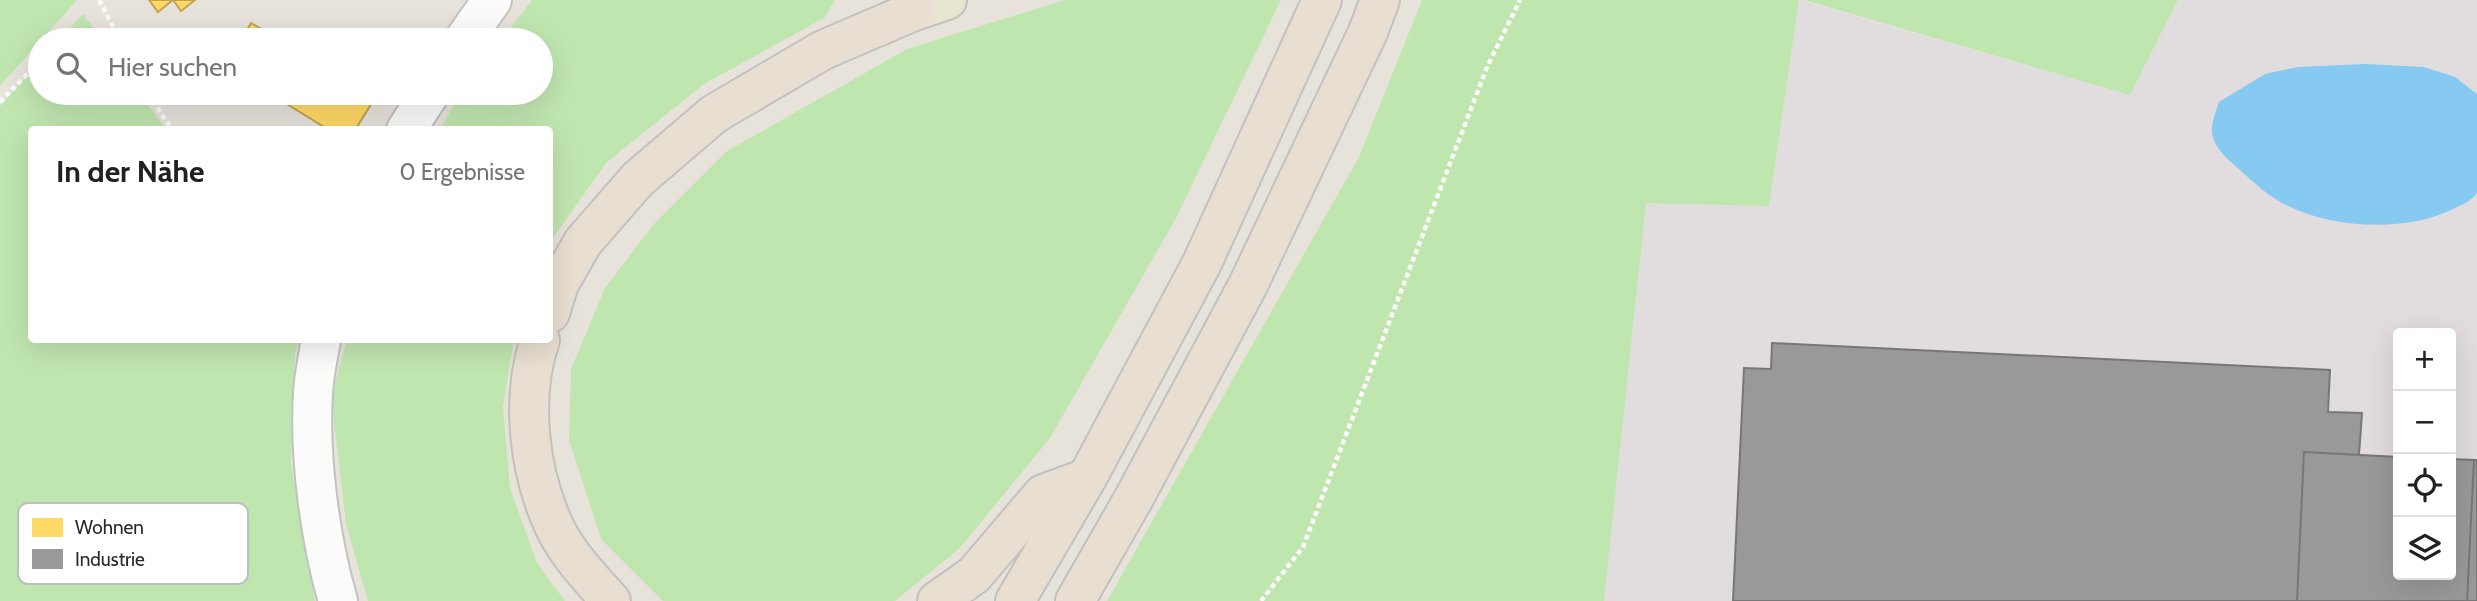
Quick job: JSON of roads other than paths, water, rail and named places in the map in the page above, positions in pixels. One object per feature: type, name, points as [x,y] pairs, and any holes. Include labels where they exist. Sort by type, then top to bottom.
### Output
[{"type":"highway","points":[[1015,601],[1087,478],[1202,263],[1322,0]]},
{"type":"highway","points":[[1075,601],[1134,498],[1248,285],[1368,32],[1380,0]]},
{"type":"highway","points":[[553,303],[559,284],[583,242],[638,178],[714,114],[823,50],[923,4]]},
{"type":"highway","points":[[539,343],[529,396],[533,452],[543,498],[556,531],[579,564],[611,601]]},
{"type":"highway","points":[[937,601],[974,575],[1043,494],[1087,478]]},
{"type":"street","points":[[472,28],[492,0]]},
{"type":"street","points":[[409,126],[422,105]]},
{"type":"street","points":[[321,343],[313,393],[314,468],[329,570],[338,601]]},
{"type":"water","points":[[2365,64],[2424,67],[2455,77],[2477,94],[2477,193],[2470,200],[2436,216],[2392,224],[2370,225],[2324,219],[2273,197],[2232,163],[2213,139],[2212,129],[2219,102],[2265,74],[2298,67]]}]
